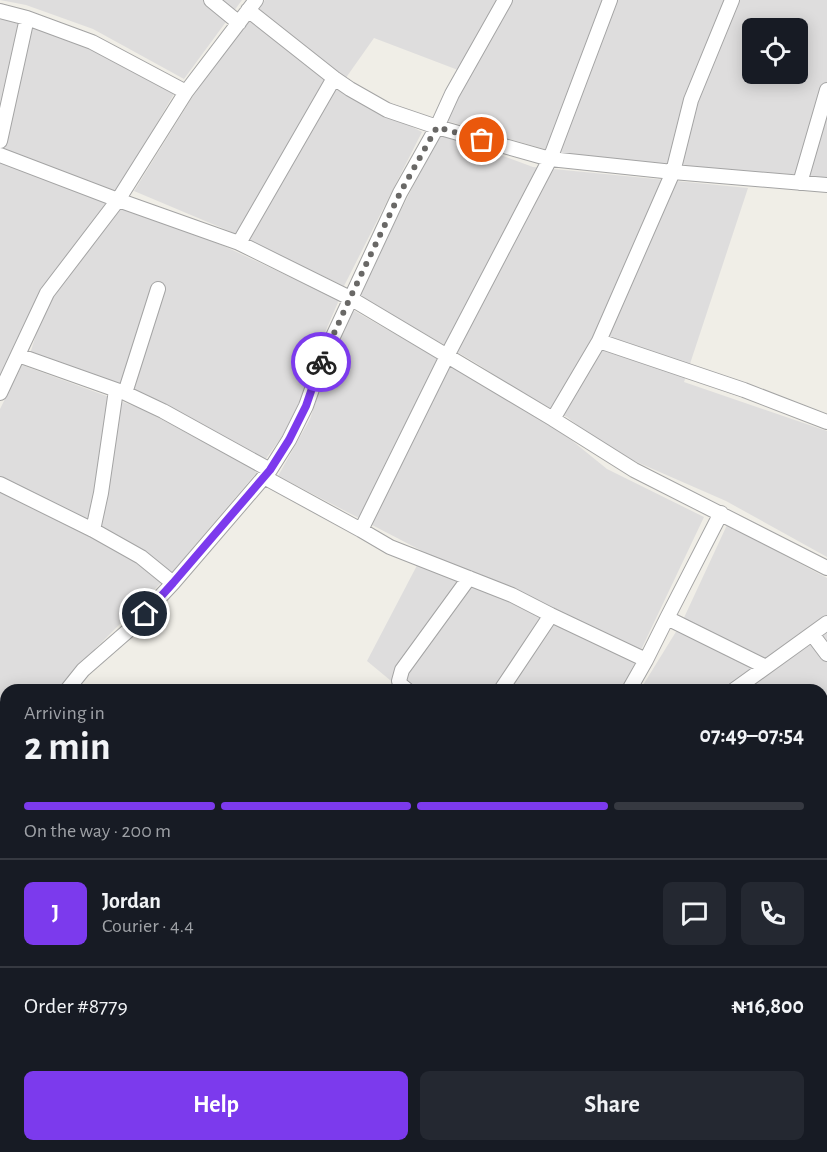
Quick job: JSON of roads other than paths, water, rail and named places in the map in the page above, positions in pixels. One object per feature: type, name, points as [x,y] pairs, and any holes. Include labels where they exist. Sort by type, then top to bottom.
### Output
[{"type":"street","points":[[211,0],[239,23]]},
{"type":"street","points":[[72,684],[83,670],[130,629],[173,583],[267,473],[289,440],[306,406],[323,358],[400,193],[505,0]]},
{"type":"street","points":[[361,530],[447,356],[550,159],[610,0]]},
{"type":"street","points":[[553,418],[599,341],[673,172],[691,100],[732,0]]},
{"type":"street","points":[[0,393],[47,293],[118,200],[186,92],[252,5],[333,78],[387,110],[437,127],[550,159],[673,172],[827,184]]},
{"type":"street","points":[[0,11],[27,18],[92,42],[186,92]]},
{"type":"street","points":[[0,139],[27,18]]},
{"type":"street","points":[[239,243],[333,78]]},
{"type":"street","points":[[800,183],[827,90]]},
{"type":"street","points":[[0,155],[239,243],[350,298],[553,418],[634,470],[827,568]]},
{"type":"street","points":[[93,530],[120,391],[158,289]]},
{"type":"street","points":[[599,341],[744,390],[827,422]]},
{"type":"street","points":[[18,355],[120,391],[163,411],[390,547],[512,596],[646,660]]},
{"type":"street","points":[[0,484],[141,556],[173,583]]},
{"type":"street","points":[[632,684],[721,513]]},
{"type":"street","points":[[400,684],[399,681],[402,670],[469,578]]},
{"type":"street","points":[[505,684],[551,615]]},
{"type":"street","points":[[667,618],[766,667]]},
{"type":"street","points":[[742,684],[827,623]]},
{"type":"street","points":[[812,633],[827,654]]}]
